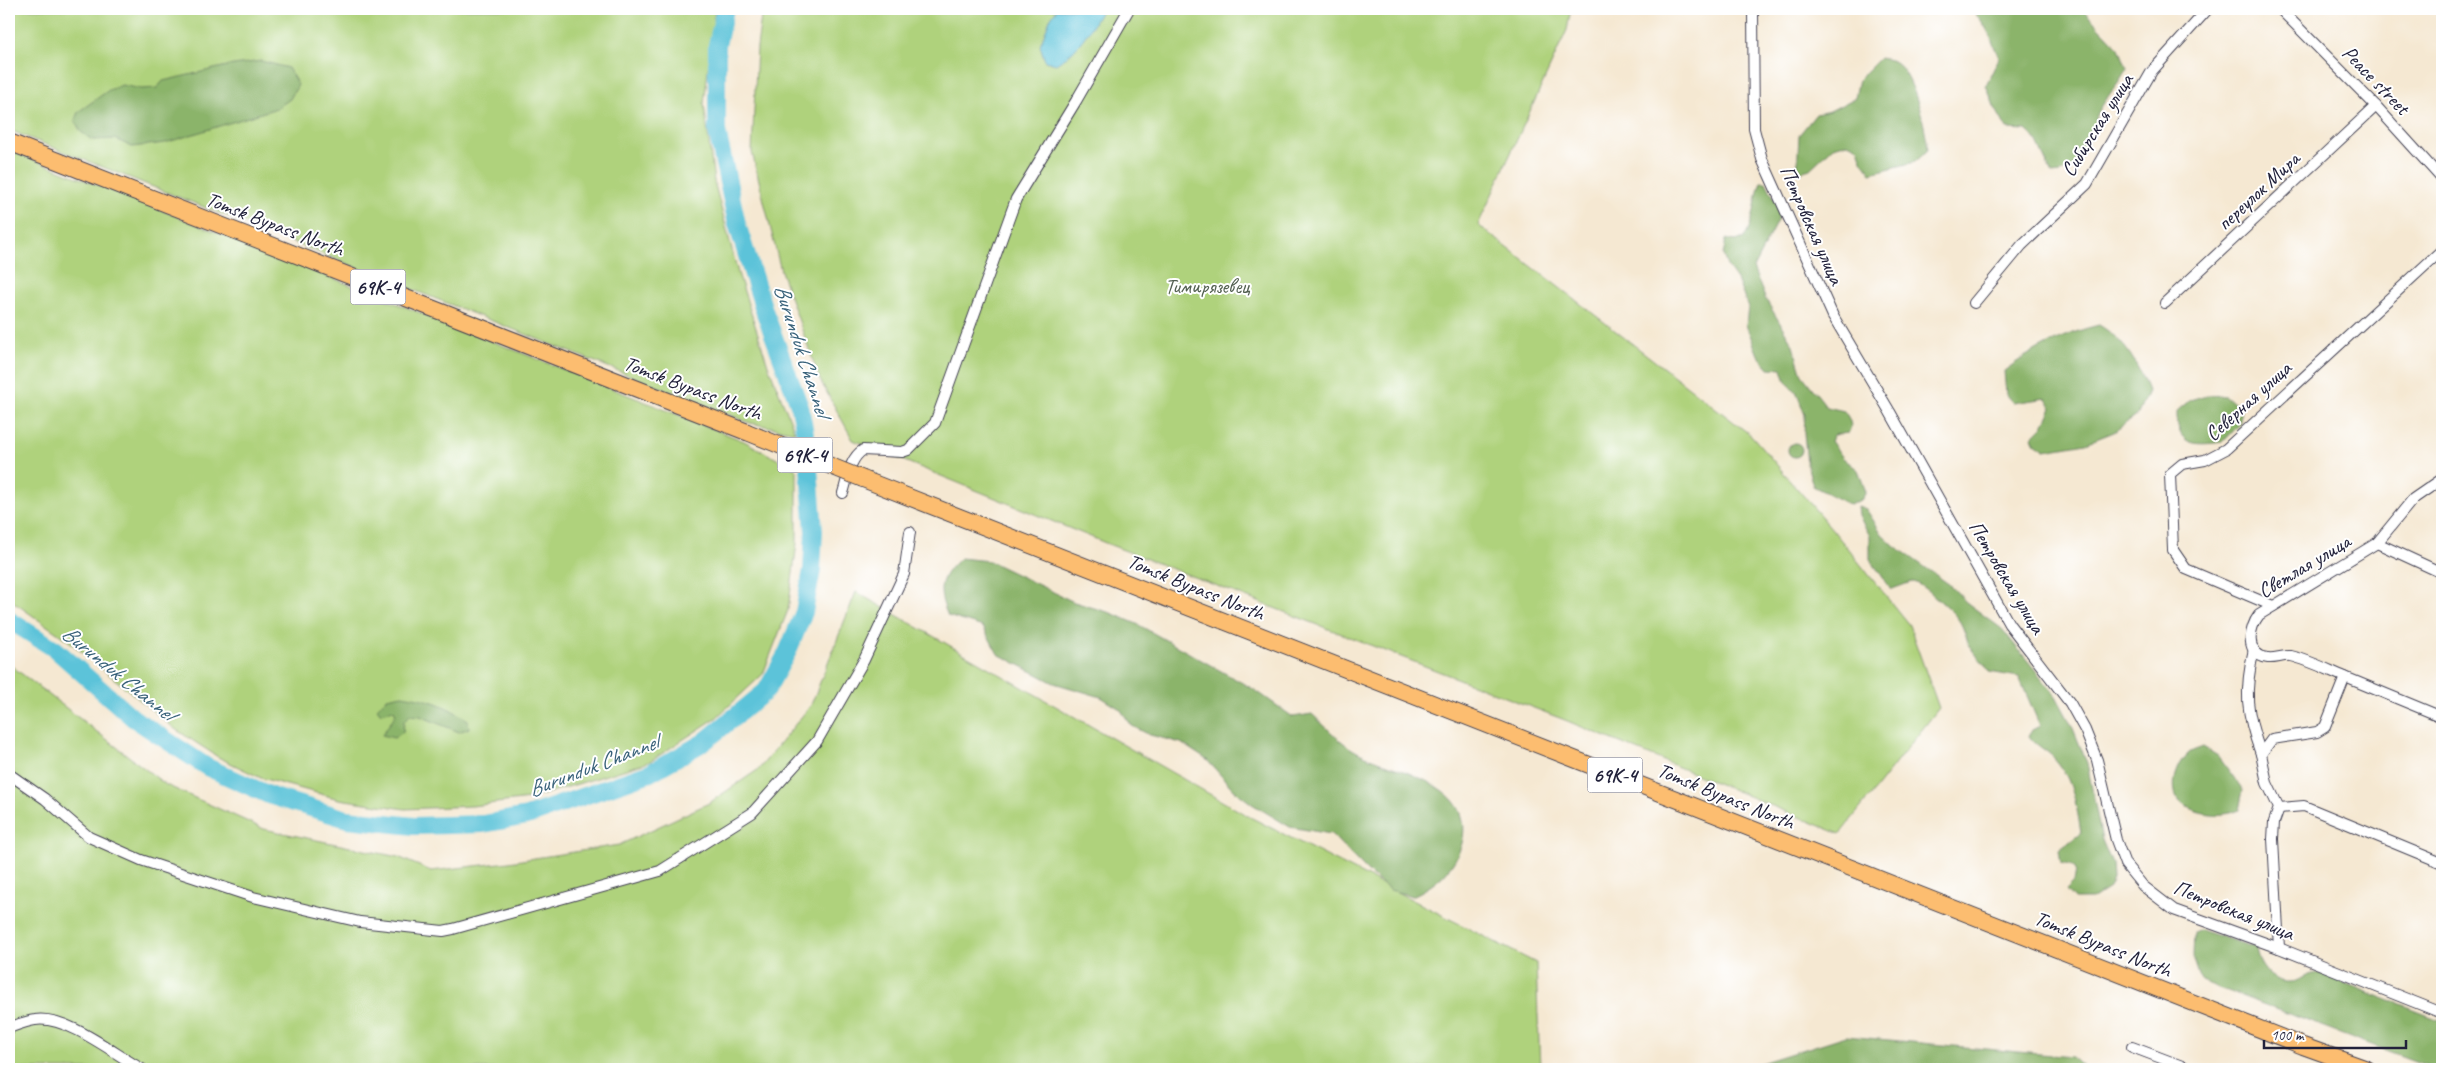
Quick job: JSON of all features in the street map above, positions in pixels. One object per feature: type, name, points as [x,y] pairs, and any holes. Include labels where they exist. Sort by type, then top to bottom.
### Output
[{"type":"main road","name":"Tomsk Bypass North","points":[[9,142],[2303,1046],[2367,1069]]},
{"type":"street","points":[[843,493],[854,458],[858,453],[863,450],[902,452],[908,450],[935,423],[1016,199],[1129,9]]},
{"type":"street","name":"Петровская улица","points":[[1753,9],[1754,129],[1762,159],[1833,316],[1890,412],[2009,624],[2070,703],[2085,730],[2097,760],[2116,840],[2125,864],[2143,886],[2174,910],[2279,948],[2442,1013]]},
{"type":"street","name":"Сибирская улица","points":[[1974,303],[2022,245],[2087,184],[2152,71],[2208,9]]},
{"type":"street","name":"Peace street","points":[[2280,9],[2376,106],[2442,180]]},
{"type":"street","name":"переулок Мира","points":[[2165,304],[2376,106]]},
{"type":"street","name":"Северная улица","points":[[2273,606],[2186,570],[2179,562],[2173,550],[2170,474],[2182,464],[2205,460],[2226,449],[2442,250]]},
{"type":"street","name":"Светлая улица","points":[[2261,754],[2251,728],[2248,702],[2247,679],[2254,649],[2249,633],[2254,622],[2259,615],[2273,606],[2377,543],[2413,499],[2442,480]]},
{"type":"street","points":[[9,774],[45,799],[89,837],[141,860],[253,897],[350,919],[429,930],[443,931],[453,929],[660,872],[752,813],[817,741],[864,660],[904,574],[910,532]]},
{"type":"street","points":[[2377,543],[2442,573]]},
{"type":"street","points":[[2254,649],[2267,658],[2290,656],[2442,717]]},
{"type":"street","points":[[2279,948],[2273,839],[2274,822],[2279,808],[2267,782],[2261,754],[2272,739],[2317,732],[2325,727],[2345,677]]},
{"type":"street","points":[[2279,808],[2304,806],[2442,863]]},
{"type":"street","points":[[9,1028],[34,1020],[50,1020],[66,1025],[142,1069]]},
{"type":"street","points":[[2132,1047],[2190,1069]]},
{"type":"green space","points":[[9,9],[715,9],[704,104],[714,181],[738,273],[768,365],[795,432],[750,423],[9,130]]},
{"type":"green space","name":"Тимирязевец","points":[[762,9],[1571,9],[1567,30],[1478,225],[1752,436],[1832,529],[1909,625],[1939,708],[1840,834],[1565,720],[1108,544],[853,440],[820,380],[781,271],[752,152],[757,47]]},
{"type":"green space","points":[[1968,9],[2082,9],[2119,48],[2127,68],[2099,111],[2084,152],[2072,167],[2063,172],[2052,174],[2035,138],[2026,130],[2007,129],[1994,106],[1986,85],[1999,58],[1984,24]]},
{"type":"green space","points":[[1880,58],[1895,62],[1902,68],[1908,78],[1922,116],[1928,150],[1915,162],[1871,173],[1862,160],[1858,148],[1848,143],[1833,147],[1810,169],[1797,173],[1799,135],[1816,114],[1830,111],[1855,98],[1859,79]]},
{"type":"green space","points":[[261,61],[288,68],[298,85],[290,99],[277,108],[165,143],[132,147],[115,139],[92,140],[80,131],[75,120],[78,112],[109,90],[122,85],[141,89],[157,88],[163,81],[227,66]]},
{"type":"green space","points":[[9,150],[744,441],[797,470],[797,543],[788,610],[763,674],[716,718],[649,762],[529,799],[472,806],[405,809],[339,799],[261,778],[218,757],[175,729],[70,642],[9,599]]},
{"type":"green space","points":[[1761,182],[1766,182],[1777,204],[1780,215],[1753,268],[1765,298],[1793,345],[1802,375],[1827,407],[1844,411],[1849,419],[1851,427],[1848,433],[1834,435],[1831,441],[1843,458],[1858,470],[1866,492],[1862,499],[1850,505],[1813,486],[1807,464],[1804,433],[1805,415],[1796,391],[1786,382],[1782,369],[1769,368],[1758,355],[1746,325],[1748,307],[1737,280],[1727,266],[1723,255],[1726,239],[1736,241],[1744,238],[1753,216]]},
{"type":"green space","points":[[2099,325],[2116,338],[2135,362],[2148,391],[2138,414],[2114,432],[2086,443],[2045,450],[2035,443],[2032,437],[2043,426],[2052,408],[2046,398],[2013,403],[2006,395],[2004,371],[2049,343],[2086,328]]},
{"type":"green space","points":[[2207,395],[2226,396],[2242,410],[2239,425],[2223,442],[2203,444],[2188,441],[2183,437],[2177,423],[2177,411],[2190,400]]},
{"type":"green space","points":[[1792,443],[1798,443],[1802,450],[1798,457],[1792,457],[1788,453],[1788,447]]},
{"type":"green space","points":[[1858,506],[1866,509],[1882,534],[1895,546],[1950,585],[1966,602],[2002,629],[2056,696],[2072,726],[2087,763],[2102,840],[2112,864],[2113,879],[2109,888],[2092,899],[2074,899],[2066,890],[2074,882],[2076,870],[2073,866],[2061,863],[2059,850],[2081,833],[2076,804],[2066,775],[2061,767],[2052,756],[2029,736],[2032,730],[2040,726],[2019,677],[1989,672],[1975,654],[1955,615],[1923,587],[1913,582],[1891,589],[1870,559],[1870,536],[1859,516]]},
{"type":"green space","points":[[960,558],[989,561],[1074,602],[1111,613],[1137,624],[1255,690],[1293,717],[1312,714],[1349,747],[1365,756],[1425,780],[1443,791],[1456,805],[1463,822],[1462,843],[1454,861],[1436,882],[1412,896],[1390,890],[1370,874],[1331,834],[1290,827],[1252,804],[1234,790],[1207,760],[1181,743],[1150,735],[1132,726],[1120,709],[1101,697],[1054,683],[998,654],[983,627],[948,616],[944,607],[941,591],[942,584],[948,572]]},
{"type":"green space","points":[[856,592],[1248,816],[1536,963],[1540,1069],[9,1069],[9,664],[166,785],[264,829],[398,857],[431,871],[509,862],[619,845],[709,803],[759,769],[811,705]]},
{"type":"green space","points":[[402,695],[444,706],[468,720],[469,728],[459,732],[420,716],[410,715],[404,721],[403,732],[394,738],[382,735],[396,714],[394,710],[381,713],[377,708],[387,698]]},
{"type":"green space","points":[[2203,747],[2218,756],[2243,790],[2239,810],[2219,814],[2192,810],[2181,803],[2175,794],[2176,775],[2181,763],[2189,753]]},
{"type":"green space","points":[[2200,930],[2256,948],[2262,966],[2276,979],[2293,982],[2311,974],[2319,973],[2442,1021],[2442,1069],[2436,1069],[2201,981],[2193,957],[2194,933]]},
{"type":"green space","points":[[1846,1036],[2072,1057],[2086,1069],[1742,1069]]},
{"type":"water","points":[[1057,9],[1102,9],[1077,46],[1056,64],[1045,61],[1040,45],[1050,19]]},
{"type":"waterway","name":"Burunduk Channel","points":[[9,620],[55,649],[133,718],[207,767],[271,796],[347,819],[414,826],[483,824],[527,816],[650,773],[704,742],[766,691],[787,653],[804,612],[812,570],[814,531],[807,444],[800,407],[765,313],[737,224],[717,131],[717,45],[725,9]]}]
